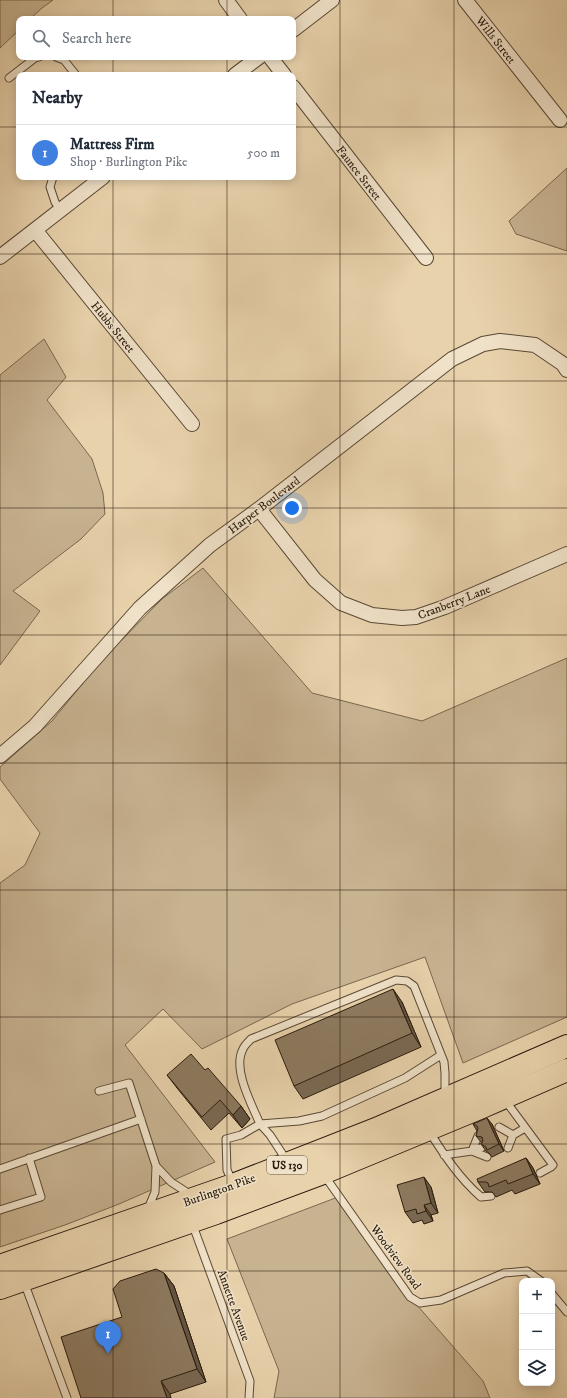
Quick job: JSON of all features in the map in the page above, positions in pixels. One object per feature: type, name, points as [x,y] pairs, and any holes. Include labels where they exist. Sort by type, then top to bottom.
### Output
[{"type":"highway","name":"Burlington Pike","points":[[0,1288],[10,1267],[144,1217],[233,1186],[289,1164],[376,1129],[567,1046]]},
{"type":"highway","name":"Burlington Pike","points":[[10,1267],[191,1221],[323,1173],[567,1070]]},
{"type":"street","points":[[226,0],[238,16]]},
{"type":"street","points":[[296,28],[332,0]]},
{"type":"street","name":"Wills Street","points":[[465,0],[560,120]]},
{"type":"street","points":[[239,72],[254,60]]},
{"type":"street","points":[[272,60],[282,72]]},
{"type":"street","name":"Faunce Street","points":[[296,91],[426,258]]},
{"type":"street","points":[[0,257],[99,180]]},
{"type":"street","name":"Hubbs Street","points":[[35,230],[192,424]]},
{"type":"street","name":"Harper Boulevard","points":[[0,756],[35,726],[140,608],[210,545],[259,510],[452,359],[483,344],[500,341],[535,345],[563,364],[567,370]]},
{"type":"street","name":"Cranberry Lane","points":[[259,510],[315,580],[341,603],[372,615],[402,618],[416,617],[445,607],[567,554]]},
{"type":"lane","points":[[17,72],[32,60]]},
{"type":"lane","points":[[64,60],[74,72]]},
{"type":"lane","points":[[9,78],[16,73]]},
{"type":"lane","points":[[52,180],[50,186],[55,202],[60,210]]},
{"type":"lane","points":[[289,1164],[270,1135],[260,1124],[243,1082],[239,1062],[242,1049],[251,1039],[396,980],[407,981],[414,986],[444,1062],[445,1099]]},
{"type":"lane","points":[[233,1186],[227,1170],[226,1139],[242,1135],[260,1124],[299,1121],[322,1116],[405,1078],[441,1055]]},
{"type":"lane","points":[[99,1091],[129,1082],[156,1166],[155,1192],[144,1217]]},
{"type":"lane","points":[[503,1098],[552,1165],[540,1173]]},
{"type":"lane","points":[[0,1169],[141,1119]]},
{"type":"lane","points":[[499,1127],[513,1135]]},
{"type":"lane","points":[[504,1138],[526,1128]]},
{"type":"lane","points":[[428,1129],[444,1155],[472,1189],[481,1197],[491,1196]]},
{"type":"lane","points":[[508,1148],[513,1135]]},
{"type":"lane","points":[[472,1151],[478,1136]]},
{"type":"lane","points":[[444,1155],[472,1151],[483,1147]]},
{"type":"lane","points":[[472,1151],[487,1157]]},
{"type":"lane","points":[[0,1210],[41,1197],[29,1158]]},
{"type":"lane","points":[[156,1166],[171,1182],[196,1199]]},
{"type":"lane","name":"Woodview Road","points":[[323,1173],[410,1297],[420,1303],[442,1300],[504,1273],[527,1271],[537,1278]]},
{"type":"lane","name":"Annette Avenue","points":[[191,1221],[249,1377],[249,1398]]},
{"type":"lane","points":[[10,1267],[67,1398]]},
{"type":"lane","points":[[555,1298],[567,1312]]},
{"type":"shaded area","points":[[0,0],[53,0],[33,16],[16,16],[16,33],[0,48]]},
{"type":"shaded area","points":[[567,168],[567,251],[516,234],[509,221]]},
{"type":"shaded area","points":[[44,339],[66,377],[47,400],[92,459],[103,493],[105,514],[81,539],[13,591],[40,611],[0,665],[0,375]]},
{"type":"shaded area","points":[[203,568],[312,693],[422,721],[567,658],[567,1017],[463,1063],[425,957],[292,1004],[202,1049],[163,1009],[125,1045],[215,1162],[119,1204],[65,1225],[0,1247],[0,883],[25,865],[40,833],[0,779],[0,767],[52,721],[101,661],[162,599]]},
{"type":"shaded area","points":[[338,1197],[410,1297],[483,1381],[490,1398],[274,1398],[279,1371],[227,1239]]},
{"type":"building","points":[[393,989],[412,1033],[294,1086],[275,1040]]},
{"type":"building","points":[[191,1054],[205,1070],[208,1068],[241,1106],[233,1115],[220,1100],[202,1117],[167,1075]]},
{"type":"building","points":[[487,1118],[499,1144],[487,1150],[486,1147],[481,1144],[483,1141],[482,1137],[476,1136],[478,1128],[473,1124]]},
{"type":"building","points":[[526,1158],[533,1174],[508,1184],[506,1180],[489,1187],[488,1183],[486,1182],[478,1182],[477,1179]]},
{"type":"building","points":[[424,1177],[431,1203],[424,1205],[426,1211],[417,1214],[416,1209],[405,1212],[397,1185]]},
{"type":"building","points":[[156,1269],[164,1273],[197,1369],[161,1381],[167,1398],[81,1398],[61,1337],[122,1317],[113,1289],[120,1281]]},
{"type":"place","name":"Mattress Firm","points":[[108,1354]]}]
